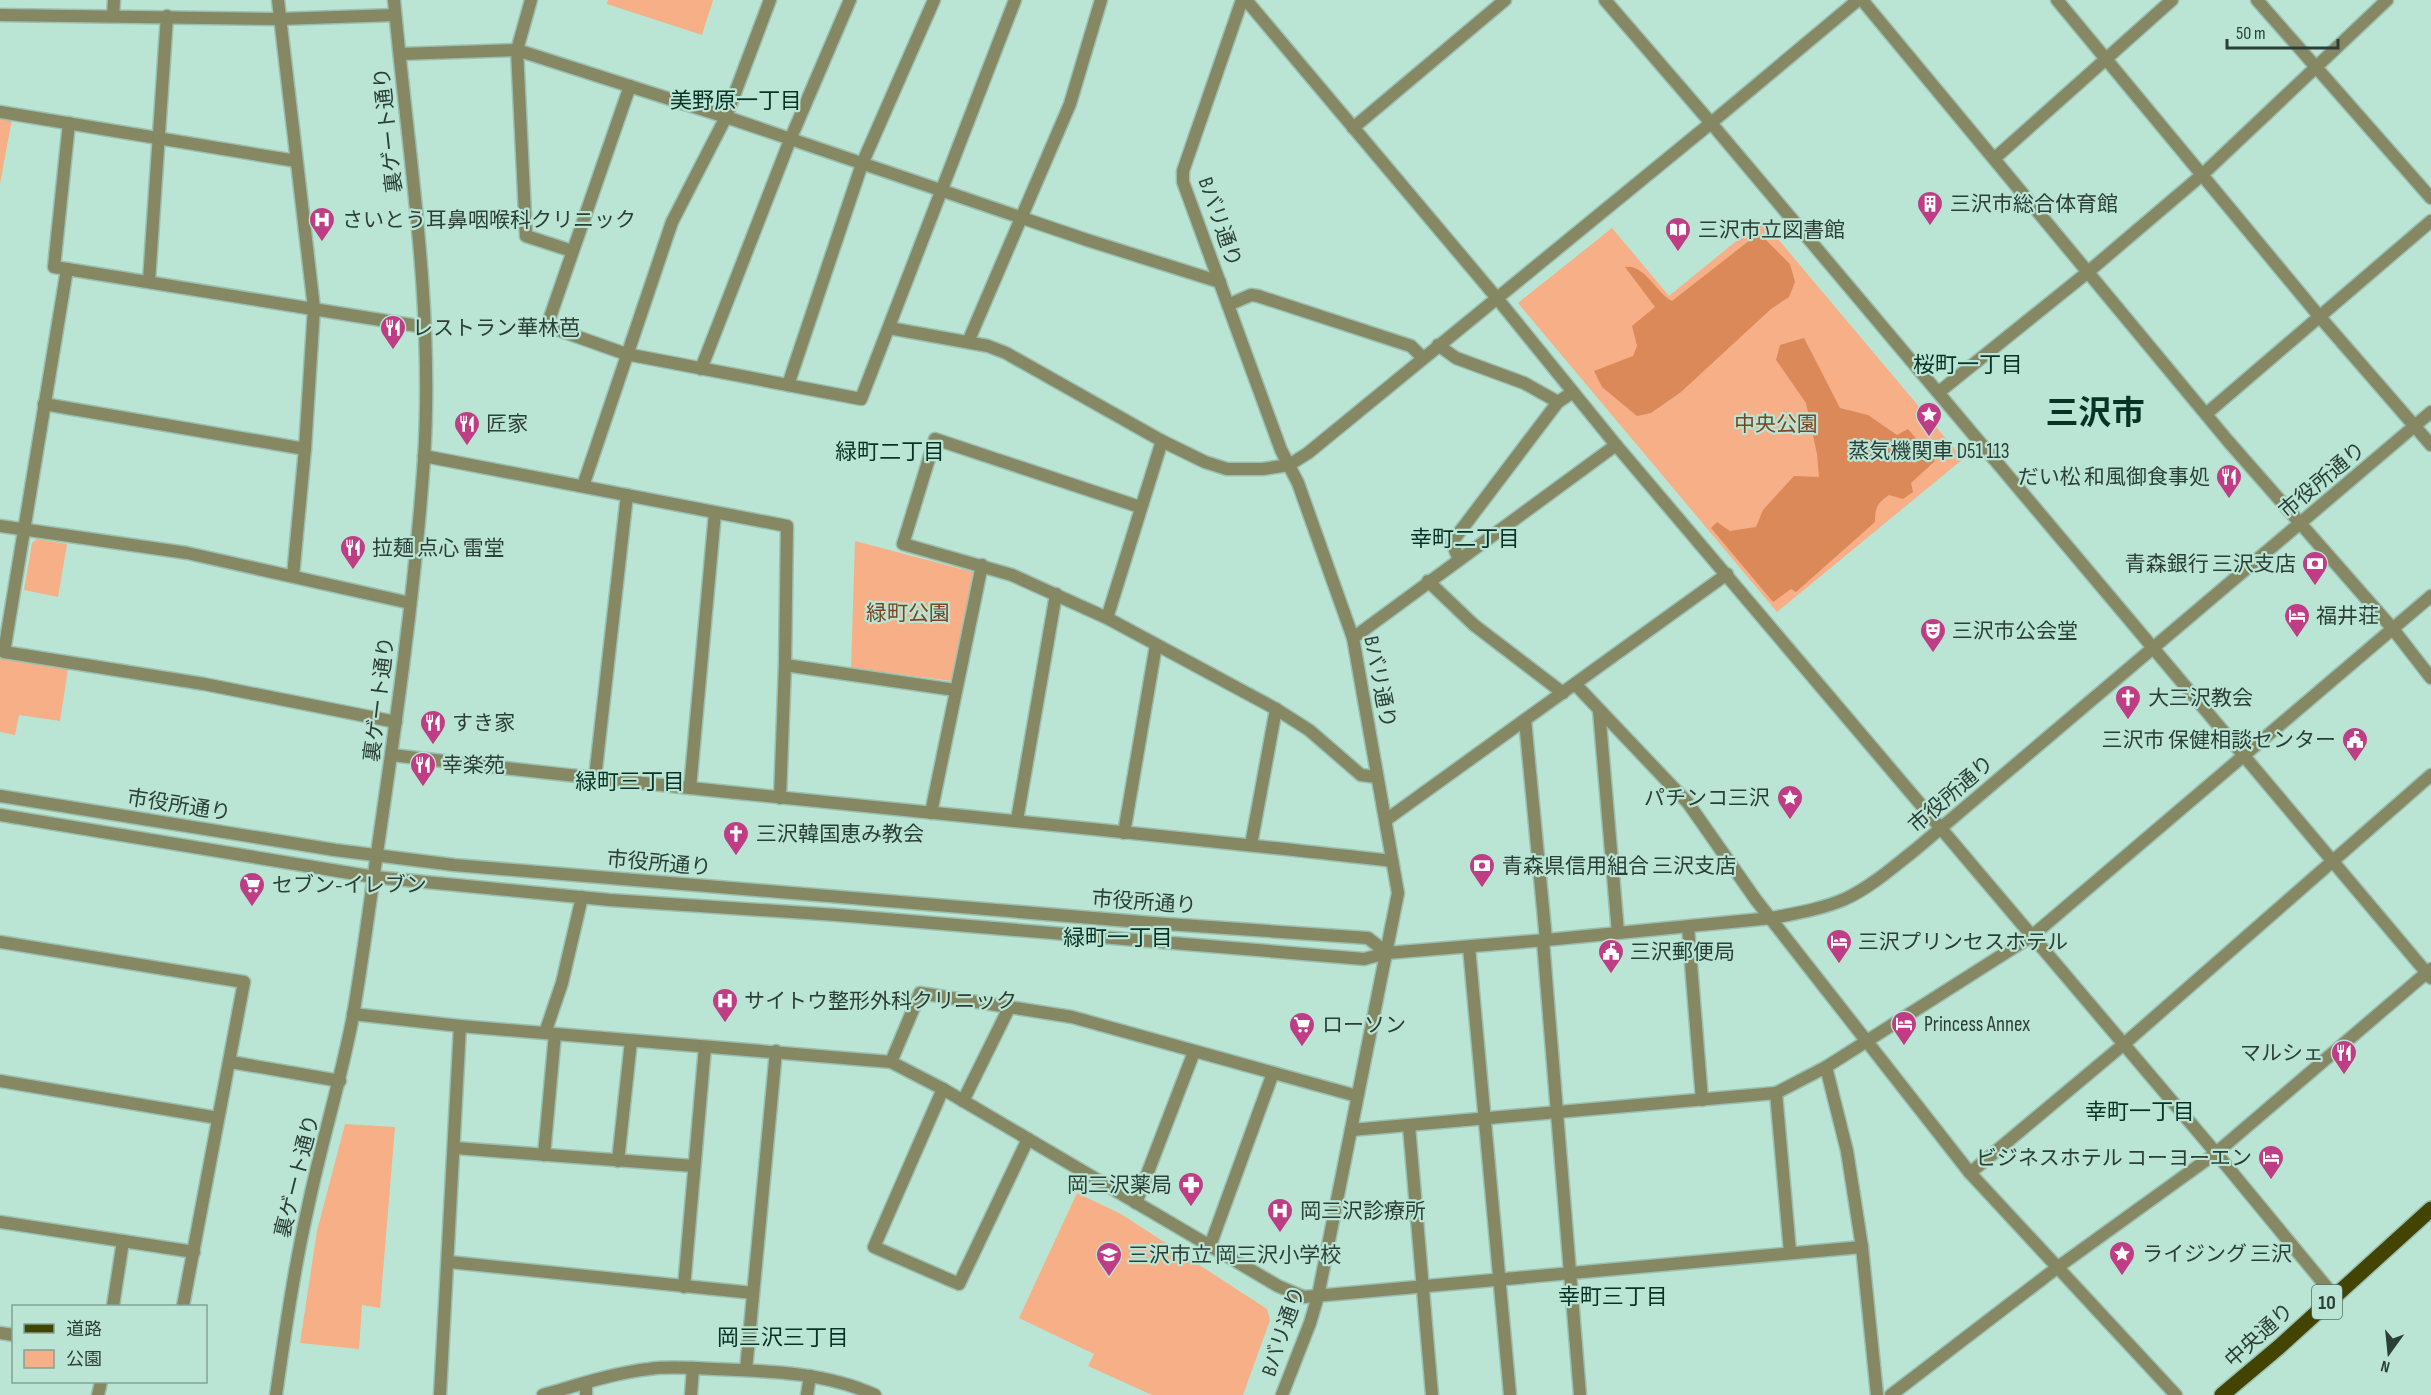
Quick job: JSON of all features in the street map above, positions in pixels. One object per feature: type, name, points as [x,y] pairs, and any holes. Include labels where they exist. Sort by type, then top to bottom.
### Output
[{"type":"main road","name":"中央通り","points":[[2222,1395],[2431,1209]]},
{"type":"street","points":[[113,16],[114,0]]},
{"type":"street","points":[[278,0],[314,308],[305,449],[293,576]]},
{"type":"street","name":"裏ゲート通り","points":[[276,1395],[290,1294],[309,1202],[340,1081],[353,1014],[392,755],[424,456],[424,327],[420,253],[394,0]]},
{"type":"street","points":[[531,0],[517,50],[526,236],[572,251]]},
{"type":"street","points":[[583,486],[672,222],[726,117],[770,0]]},
{"type":"street","points":[[701,369],[790,140],[850,0]]},
{"type":"street","points":[[788,385],[862,164],[934,0]]},
{"type":"street","points":[[630,86],[547,326],[626,354],[861,399],[1015,0]]},
{"type":"street","points":[[968,342],[1070,104],[1101,0]]},
{"type":"street","points":[[1244,0],[2334,1296]]},
{"type":"street","name":"Bバリ通り","points":[[1244,0],[1183,171],[1183,182],[1281,450],[1298,483],[1353,638],[1398,894],[1318,1296],[1282,1395]]},
{"type":"street","points":[[1353,128],[1491,4],[1505,0]]},
{"type":"street","points":[[1605,0],[1939,392],[2332,862],[2430,973],[2216,1153],[2058,1267],[1891,1395]]},
{"type":"street","points":[[889,328],[988,346],[1006,353],[1162,441],[1205,462],[1227,469],[1263,469],[1290,465],[1860,0],[1995,158],[2206,414],[2393,628],[2431,678]]},
{"type":"street","points":[[2057,0],[2319,316],[2431,446]]},
{"type":"street","points":[[1995,158],[2172,0]]},
{"type":"street","points":[[2257,0],[2431,198]]},
{"type":"street","points":[[1939,392],[2088,272],[2203,174],[2387,0]]},
{"type":"street","points":[[0,15],[279,19],[395,15]]},
{"type":"street","points":[[149,281],[167,16]]},
{"type":"street","points":[[400,54],[517,50],[726,117],[1022,218],[1220,282]]},
{"type":"street","points":[[0,112],[296,160]]},
{"type":"street","points":[[69,123],[54,267],[424,327]]},
{"type":"street","points":[[2206,414],[2431,221]]},
{"type":"street","points":[[67,269],[4,651],[204,684],[396,722]]},
{"type":"street","points":[[1228,305],[1251,295],[1258,296],[1411,346],[1423,357]]},
{"type":"street","points":[[1438,345],[1456,358],[1524,383],[1558,402]]},
{"type":"street","points":[[1459,560],[1452,542],[1558,402],[1573,392]]},
{"type":"street","points":[[44,404],[305,449]]},
{"type":"street","name":"市役所通り","points":[[0,815],[374,878],[582,897],[849,916],[1364,959],[1386,952],[1545,941],[1772,918],[1807,912],[1846,898],[1877,880],[2431,412]]},
{"type":"street","points":[[1140,507],[935,439],[903,544],[982,565],[1056,594],[1107,618],[1276,709],[1309,730],[1361,775],[1377,777]]},
{"type":"street","points":[[1107,618],[1162,441]]},
{"type":"street","points":[[1353,638],[1428,580],[1459,560],[1616,445]]},
{"type":"street","points":[[424,456],[787,526],[786,665],[780,798]]},
{"type":"street","points":[[595,778],[627,495]]},
{"type":"street","points":[[690,788],[715,513]]},
{"type":"street","points":[[0,526],[188,552],[410,603]]},
{"type":"street","points":[[931,813],[982,565]]},
{"type":"street","points":[[1386,820],[1727,574]]},
{"type":"street","points":[[1428,580],[1474,625],[1563,693]]},
{"type":"street","points":[[1017,820],[1056,594]]},
{"type":"street","points":[[1351,1130],[1776,1094],[1826,1067],[2032,936],[2431,596]]},
{"type":"street","points":[[1125,832],[1156,645]]},
{"type":"street","points":[[786,665],[956,690]]},
{"type":"street","points":[[1575,684],[1688,802],[1756,900],[1971,1173],[2175,1395]]},
{"type":"street","points":[[1251,845],[1276,709]]},
{"type":"street","points":[[1599,710],[1618,933]]},
{"type":"street","points":[[1525,720],[1545,941],[1580,1395]]},
{"type":"street","points":[[392,755],[780,798],[1017,820],[1392,861]]},
{"type":"street","points":[[1971,1173],[2124,1044],[2431,774]]},
{"type":"street","name":"市役所通り","points":[[0,796],[377,856],[614,879],[1368,938],[1386,952]]},
{"type":"street","points":[[544,1155],[550,1033],[582,897]]},
{"type":"street","points":[[1688,927],[1702,1100]]},
{"type":"street","points":[[0,942],[244,982],[231,1062],[218,1118],[183,1305]]},
{"type":"street","points":[[1469,947],[1510,1395]]},
{"type":"street","points":[[891,1062],[920,993],[1010,1006],[1083,1020],[1357,1096]]},
{"type":"street","points":[[963,1101],[1010,1006]]},
{"type":"street","points":[[353,1014],[460,1026],[891,1062],[943,1089],[1278,1287],[1304,1297],[1862,1247]]},
{"type":"street","points":[[440,1395],[460,1026]]},
{"type":"street","points":[[618,1161],[631,1041]]},
{"type":"street","points":[[684,1287],[705,1047]]},
{"type":"street","points":[[746,1370],[776,1052]]},
{"type":"street","points":[[1136,1203],[1194,1052]]},
{"type":"street","points":[[231,1062],[340,1081]]},
{"type":"street","points":[[1826,1067],[1847,1151],[1862,1247],[1876,1395]]},
{"type":"street","points":[[1210,1246],[1273,1073]]},
{"type":"street","points":[[0,1081],[218,1118]]},
{"type":"street","points":[[943,1089],[874,1247],[959,1284],[1028,1139]]},
{"type":"street","points":[[1776,1094],[1790,1252]]},
{"type":"street","points":[[1409,1126],[1432,1395]]},
{"type":"street","points":[[455,1148],[694,1166]]},
{"type":"street","points":[[0,1222],[194,1252]]},
{"type":"street","points":[[113,1305],[123,1241]]},
{"type":"street","points":[[449,1262],[753,1293]]},
{"type":"street","points":[[543,1395],[586,1389],[624,1372],[653,1368],[746,1370],[810,1376],[861,1388],[875,1395]]},
{"type":"street","points":[[691,1395],[693,1368]]},
{"type":"street","points":[[807,1395],[810,1376]]},
{"type":"green space","points":[[608,0],[713,0],[702,35],[607,4]]},
{"type":"green space","points":[[0,117],[12,119],[0,184]]},
{"type":"green space","name":"中央公園","points":[[1762,220],[1963,459],[1777,612],[1518,303],[1612,228],[1669,296]]},
{"type":"green space","points":[[37,539],[67,544],[58,597],[24,590],[32,543]]},
{"type":"green space","name":"緑町公園","points":[[855,541],[973,572],[952,681],[851,668]]},
{"type":"green space","points":[[0,658],[68,669],[60,721],[19,715],[15,735],[0,732]]},
{"type":"green space","points":[[345,1124],[395,1127],[380,1308],[362,1305],[359,1349],[300,1343],[317,1231]]},
{"type":"green space","points":[[1077,1193],[1121,1214],[1267,1309],[1270,1320],[1243,1395],[1152,1395],[1088,1366],[1094,1354],[1019,1318]]},
{"type":"shaded area","points":[[1759,233],[1790,264],[1795,282],[1789,297],[1771,309],[1681,392],[1651,413],[1637,416],[1602,387],[1594,371],[1633,356],[1637,346],[1632,326],[1655,307],[1625,267],[1632,267],[1644,274],[1672,301]]},
{"type":"shaded area","points":[[1804,338],[1840,408],[1868,415],[1897,435],[1908,429],[1935,461],[1911,483],[1913,492],[1903,499],[1889,495],[1885,498],[1877,506],[1875,522],[1796,592],[1791,589],[1773,602],[1711,528],[1717,522],[1730,531],[1756,527],[1763,510],[1794,476],[1819,477],[1817,454],[1806,403],[1776,360],[1780,345]]},
{"type":"place","name":"三沢市総合体育館","points":[[1930,227]]},
{"type":"place","name":"さいとう耳鼻咽喉科クリニック","points":[[322,243]]},
{"type":"place","name":"三沢市立図書館","points":[[1678,253]]},
{"type":"place","name":"レストラン華林芭","points":[[393,351]]},
{"type":"place","name":"蒸気機関車 D51 113","points":[[1929,438]]},
{"type":"place","name":"匠家","points":[[467,447]]},
{"type":"place","name":"だい松 和風御食事処","points":[[2229,500]]},
{"type":"place","name":"拉麺 点心 雷堂","points":[[353,571]]},
{"type":"place","name":"青森銀行 三沢支店","points":[[2315,587]]},
{"type":"place","name":"福井荘","points":[[2297,639]]},
{"type":"place","name":"三沢市公会堂","points":[[1933,654]]},
{"type":"place","name":"大三沢教会","points":[[2128,721]]},
{"type":"place","name":"すき家","points":[[433,746]]},
{"type":"place","name":"三沢市 保健相談センター","points":[[2355,763]]},
{"type":"place","name":"幸楽苑","points":[[423,788]]},
{"type":"place","name":"パチンコ三沢","points":[[1790,821]]},
{"type":"place","name":"三沢韓国恵み教会","points":[[736,857]]},
{"type":"place","name":"青森県信用組合 三沢支店","points":[[1482,889]]},
{"type":"place","name":"セブン-イレブン","points":[[252,908]]},
{"type":"place","name":"三沢プリンセスホテル","points":[[1839,965]]},
{"type":"place","name":"三沢郵便局","points":[[1611,975]]},
{"type":"place","name":"サイトウ整形外科クリニック","points":[[725,1024]]},
{"type":"place","name":"Princess Annex","points":[[1904,1047]]},
{"type":"place","name":"ローソン","points":[[1302,1048]]},
{"type":"place","name":"マルシェ","points":[[2344,1076]]},
{"type":"place","name":"ビジネスホテル コーヨーエン","points":[[2271,1181]]},
{"type":"place","name":"岡三沢薬局","points":[[1191,1208]]},
{"type":"place","name":"岡三沢診療所","points":[[1280,1234]]},
{"type":"place","name":"ライジング 三沢","points":[[2122,1277]]},
{"type":"place","name":"三沢市立 岡三沢小学校","points":[[1109,1278]]},
{"type":"district","name":"美野原一丁目","points":[[736,100]]},
{"type":"district","name":"桜町一丁目","points":[[1968,364]]},
{"type":"district","name":"三沢市","points":[[2095,412]]},
{"type":"district","name":"緑町二丁目","points":[[890,451]]},
{"type":"district","name":"幸町二丁目","points":[[1465,538]]},
{"type":"district","name":"緑町三丁目","points":[[630,781]]},
{"type":"district","name":"緑町一丁目","points":[[1118,937]]},
{"type":"district","name":"幸町一丁目","points":[[2140,1111]]},
{"type":"district","name":"幸町三丁目","points":[[1613,1296]]},
{"type":"district","name":"岡三沢三丁目","points":[[783,1337]]}]
